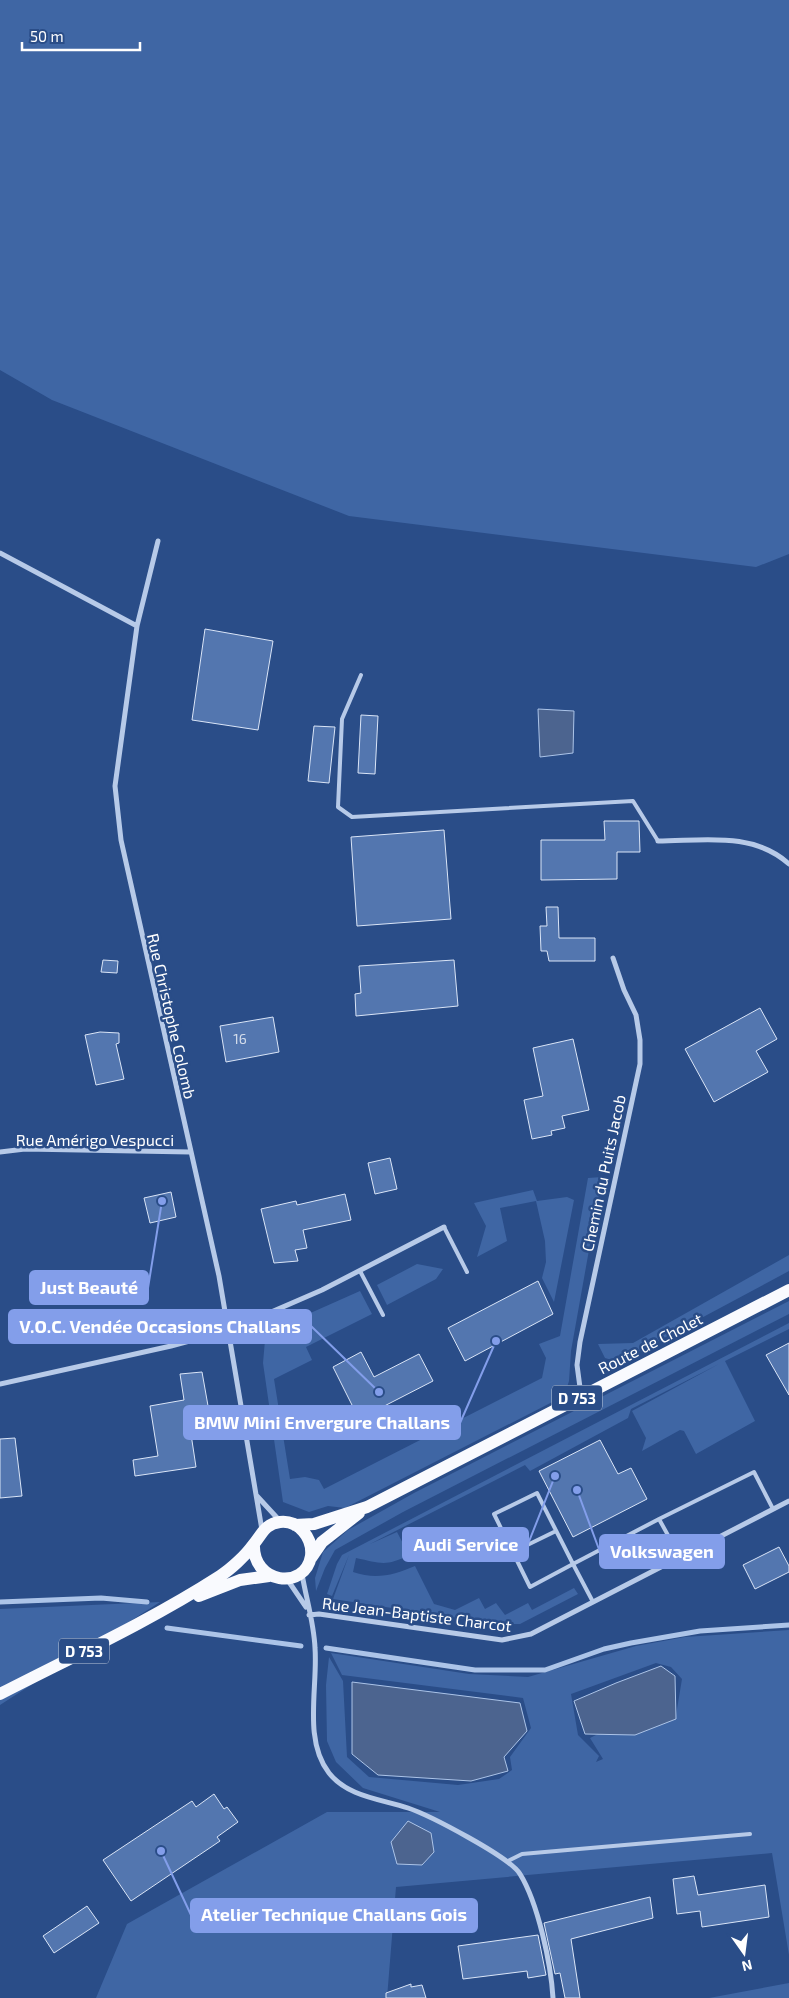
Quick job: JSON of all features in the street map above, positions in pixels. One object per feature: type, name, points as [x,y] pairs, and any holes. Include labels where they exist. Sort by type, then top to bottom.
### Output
[{"type":"main road","name":"Route de Cholet","points":[[296,1525],[314,1524],[366,1507],[789,1290]]},
{"type":"main road","name":"Route de Cholet","points":[[310,1558],[322,1542],[366,1507]]},
{"type":"main road","points":[[280,1522],[296,1525],[308,1537],[311,1547],[310,1558],[302,1572],[287,1579],[269,1576],[256,1562],[254,1544],[262,1531],[270,1525],[280,1522]]},
{"type":"main road","name":"D 753","points":[[169,1608],[222,1574],[254,1544]]},
{"type":"main road","name":"D 753","points":[[0,1694],[169,1608],[240,1580],[269,1576]]},
{"type":"street","name":"Rue Christophe Colomb","points":[[158,541],[137,626],[115,786],[121,840],[190,1152],[220,1276],[262,1531]]},
{"type":"street","points":[[0,553],[137,626]]},
{"type":"street","points":[[658,842],[728,840],[753,843],[768,849],[789,864]]},
{"type":"street","name":"Chemin du Puits Jacob","points":[[581,1396],[578,1365],[580,1342],[640,1064],[640,1040],[636,1015],[624,990],[614,958]]},
{"type":"street","name":"Rue Amérigo Vespucci","points":[[0,1152],[25,1149],[190,1152]]},
{"type":"street","points":[[0,1384],[171,1346],[230,1330],[360,1271],[444,1227]]},
{"type":"street","points":[[256,1495],[280,1522]]},
{"type":"street","name":"Rue Jean-Baptiste Charcot","points":[[309,1613],[502,1640],[517,1639],[789,1501]]},
{"type":"street","points":[[302,1572],[316,1647],[315,1721],[318,1752],[330,1774],[356,1794],[407,1808],[430,1817],[508,1860],[520,1874],[533,1901],[552,1983],[553,1998]]},
{"type":"street","points":[[287,1579],[309,1613]]},
{"type":"lane","points":[[361,675],[342,719],[338,807],[352,817],[632,800],[658,842]]},
{"type":"lane","points":[[444,1227],[467,1272]]},
{"type":"lane","points":[[360,1271],[383,1315]]},
{"type":"lane","points":[[593,1602],[573,1564],[537,1493],[494,1514],[530,1587],[573,1564],[659,1519],[754,1472],[773,1509]]},
{"type":"lane","points":[[659,1519],[680,1557]]},
{"type":"lane","points":[[513,1552],[556,1530]]},
{"type":"lane","points":[[508,1860],[522,1854],[750,1834]]},
{"type":"shaded area","points":[[0,0],[789,0],[789,554],[756,567],[349,516],[52,400],[0,370]]},
{"type":"shaded area","points":[[538,709],[574,711],[573,753],[540,757]]},
{"type":"shaded area","points":[[602,1177],[571,1351],[569,1381],[564,1396],[345,1508],[328,1506],[309,1512],[283,1502],[263,1363],[265,1340],[270,1331],[360,1291],[372,1314],[306,1347],[312,1360],[274,1379],[290,1479],[305,1477],[319,1480],[324,1489],[542,1378],[546,1358],[539,1344],[560,1336],[588,1178]]},
{"type":"shaded area","points":[[533,1190],[537,1201],[567,1197],[574,1200],[554,1302],[542,1278],[546,1262],[545,1241],[536,1201],[500,1208],[507,1241],[477,1257],[486,1226],[474,1203]]},
{"type":"shaded area","points":[[789,1255],[789,1271],[619,1362],[605,1358],[598,1344],[633,1343]]},
{"type":"shaded area","points":[[417,1264],[443,1269],[436,1279],[387,1305],[377,1285]]},
{"type":"shaded area","points":[[789,1301],[789,1314],[403,1512],[335,1550],[325,1568],[316,1591],[315,1578],[323,1552],[348,1530],[414,1493]]},
{"type":"shaded area","points":[[789,1323],[789,1329],[725,1361],[755,1421],[696,1454],[684,1431],[680,1430],[642,1451],[646,1438],[632,1411],[719,1364],[631,1409],[628,1418],[530,1471],[525,1465],[370,1544],[397,1532],[409,1555],[388,1563],[356,1558],[353,1572],[377,1576],[400,1572],[415,1566],[434,1604],[455,1610],[479,1598],[485,1609],[496,1603],[505,1615],[528,1603],[532,1610],[574,1588],[578,1594],[520,1624],[497,1624],[333,1599],[349,1555],[332,1596],[327,1594],[342,1555]]},
{"type":"shaded area","points":[[160,1602],[0,1705],[0,1609]]},
{"type":"shaded area","points":[[789,1630],[789,1955],[772,1853],[396,1887],[387,1998],[96,1998],[127,1924],[327,1812],[440,1812],[363,1788],[336,1762],[327,1741],[326,1685],[329,1657],[343,1681],[347,1757],[369,1777],[458,1785],[499,1779],[512,1770],[510,1757],[531,1728],[523,1698],[342,1675],[331,1653],[469,1674],[528,1677],[636,1646],[685,1637]],"holes":[[[656,1663],[671,1667],[682,1679],[676,1715],[644,1728],[600,1733],[590,1738],[603,1759],[596,1762],[599,1756],[578,1735],[571,1694]]]},
{"type":"shaded area","points":[[661,1666],[675,1676],[676,1719],[635,1735],[585,1734],[574,1701]]},
{"type":"shaded area","points":[[352,1682],[520,1703],[527,1731],[504,1757],[508,1771],[471,1781],[378,1775],[352,1754]]},
{"type":"shaded area","points":[[408,1821],[431,1833],[434,1852],[422,1865],[397,1864],[391,1842]]},
{"type":"shaded area","points":[[789,1983],[789,1998],[709,1998]]},
{"type":"building","points":[[205,629],[273,641],[258,730],[192,720]]},
{"type":"building","points":[[361,715],[378,716],[375,774],[358,773]]},
{"type":"building","points":[[314,726],[335,727],[329,783],[308,781]]},
{"type":"building","points":[[604,821],[639,821],[640,852],[617,852],[617,879],[541,880],[541,840],[605,840]]},
{"type":"building","points":[[444,830],[451,919],[357,926],[351,837]]},
{"type":"building","points":[[546,907],[558,907],[559,938],[595,938],[595,961],[549,961],[547,951],[541,951],[540,926],[547,926]]},
{"type":"building","points":[[103,960],[118,961],[117,973],[101,972]]},
{"type":"building","points":[[454,960],[458,1006],[356,1016],[355,994],[361,993],[359,966]]},
{"type":"building","points":[[760,1008],[777,1039],[756,1051],[768,1072],[714,1102],[685,1049]]},
{"type":"building","points":[[273,1017],[279,1052],[226,1062],[220,1026]]},
{"type":"building","points":[[100,1032],[119,1033],[119,1043],[116,1044],[124,1079],[96,1085],[85,1035]]},
{"type":"building","points":[[573,1039],[589,1110],[562,1116],[565,1128],[551,1131],[552,1135],[532,1139],[524,1100],[543,1096],[533,1048]]},
{"type":"building","points":[[390,1158],[397,1189],[375,1194],[368,1163]]},
{"type":"building","points":[[171,1192],[176,1217],[150,1223],[144,1198]]},
{"type":"building","points":[[345,1194],[351,1220],[303,1230],[307,1248],[295,1250],[298,1261],[274,1263],[261,1209],[296,1201],[297,1205]]},
{"type":"building","points":[[538,1281],[553,1314],[465,1361],[448,1328]]},
{"type":"building","points":[[789,1343],[789,1395],[766,1355]]},
{"type":"building","points":[[361,1352],[374,1377],[419,1354],[433,1381],[359,1419],[333,1367]]},
{"type":"building","points":[[202,1372],[210,1417],[189,1421],[196,1467],[135,1476],[133,1460],[158,1456],[150,1406],[184,1400],[180,1374]]},
{"type":"building","points":[[15,1438],[22,1496],[0,1498],[0,1439]]},
{"type":"building","points":[[600,1440],[618,1474],[631,1468],[647,1499],[573,1537],[539,1471]]},
{"type":"building","points":[[779,1547],[789,1566],[789,1572],[755,1589],[743,1565]]},
{"type":"building","points":[[214,1794],[224,1809],[227,1807],[238,1822],[217,1837],[220,1841],[131,1901],[103,1860],[192,1801],[196,1807]]},
{"type":"building","points":[[694,1876],[698,1895],[765,1885],[769,1917],[702,1927],[700,1911],[677,1914],[673,1879]]},
{"type":"building","points":[[650,1897],[653,1918],[571,1939],[580,1998],[565,1998],[560,1973],[555,1974],[544,1923]]},
{"type":"building","points":[[87,1906],[99,1923],[54,1953],[43,1936]]},
{"type":"building","points":[[538,1935],[546,1975],[528,1978],[527,1971],[463,1979],[458,1946]]},
{"type":"building","points":[[411,1984],[411,1987],[422,1985],[426,1998],[386,1998],[386,1993]]},
{"type":"waterway","points":[[0,1602],[101,1598],[147,1602]]},
{"type":"waterway","points":[[326,1648],[475,1670],[545,1670],[604,1649],[631,1643],[700,1631],[789,1625]]},
{"type":"waterway","points":[[167,1628],[301,1646]]},
{"type":"place","name":"Just Beauté","points":[[162,1201]]},
{"type":"place","name":"BMW Mini Envergure Challans","points":[[496,1341]]},
{"type":"place","name":"V.O.C. Vendée Occasions Challans","points":[[379,1392]]},
{"type":"place","name":"Audi Service","points":[[555,1476]]},
{"type":"place","name":"Volkswagen","points":[[577,1490]]},
{"type":"place","name":"Atelier Technique Challans Gois","points":[[161,1851]]}]
